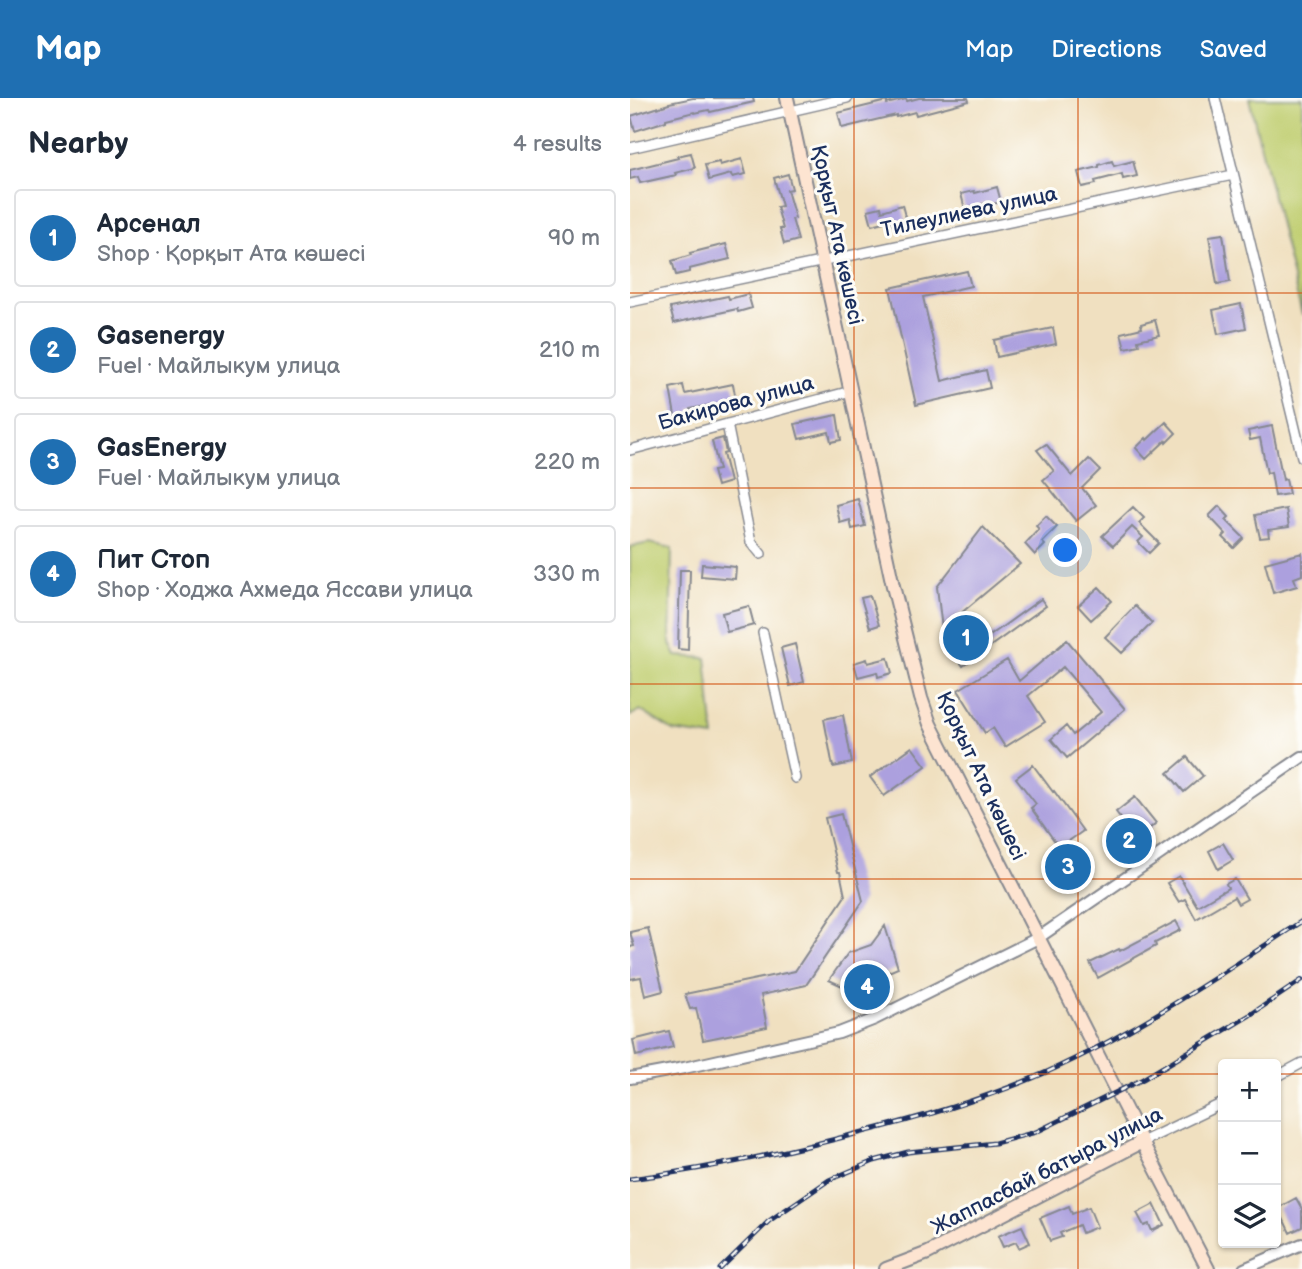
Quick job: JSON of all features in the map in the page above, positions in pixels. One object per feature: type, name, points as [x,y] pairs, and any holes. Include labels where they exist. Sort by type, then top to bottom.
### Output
[{"type":"main road","name":"Қорқыт Ата көшесі","points":[[789,105],[893,586],[930,724],[1208,1269]]},
{"type":"main road","name":"Жаппасбай батыра улица","points":[[886,1269],[928,1253],[1142,1142]]},
{"type":"street","points":[[630,148],[789,105],[847,98]]},
{"type":"street","points":[[1215,98],[1302,457]]},
{"type":"street","name":"Тилеулиева улица","points":[[630,302],[1233,175]]},
{"type":"street","name":"Бакирова улица","points":[[630,450],[851,391]]},
{"type":"street","points":[[727,424],[751,542],[761,554]]},
{"type":"street","points":[[763,634],[795,778]]},
{"type":"street","points":[[630,1078],[839,1032],[875,1019],[1038,938],[1302,757]]},
{"type":"street","points":[[1281,1074],[1302,1062]]},
{"type":"street","name":"Жаппасбай батыра улица","points":[[1142,1142],[1218,1105]]},
{"type":"street","points":[[1244,1269],[1302,1244]]},
{"type":"green space","points":[[1249,98],[1302,98],[1302,315]]},
{"type":"green space","points":[[649,543],[672,548],[670,643],[676,656],[706,658],[714,737],[673,731],[640,710],[630,716],[630,547]]},
{"type":"building","points":[[693,98],[753,98],[754,102],[710,112],[694,112],[635,131],[631,116]]},
{"type":"building","points":[[919,98],[968,98],[969,101],[916,115],[915,112],[896,115],[842,128],[838,113],[887,101],[887,104]]},
{"type":"building","points":[[691,153],[695,168],[640,183],[638,177],[630,179],[630,170]]},
{"type":"building","points":[[742,159],[746,174],[732,177],[731,174],[709,180],[705,165],[719,162],[720,165]]},
{"type":"building","points":[[1112,161],[1114,166],[1133,161],[1137,176],[1123,179],[1122,174],[1082,187],[1078,172]]},
{"type":"building","points":[[788,174],[792,189],[787,190],[798,240],[784,244],[777,207],[782,206],[774,178]]},
{"type":"building","points":[[997,187],[1001,202],[965,209],[961,194]]},
{"type":"building","points":[[902,205],[906,220],[892,224],[891,220],[872,225],[868,210],[881,207],[882,211]]},
{"type":"building","points":[[1223,234],[1230,282],[1217,284],[1209,236]]},
{"type":"building","points":[[726,244],[730,259],[676,275],[672,261],[691,255],[690,253]]},
{"type":"building","points":[[967,271],[971,286],[923,297],[942,381],[986,370],[990,388],[916,405],[890,288]]},
{"type":"building","points":[[748,294],[752,308],[674,323],[670,308]]},
{"type":"building","points":[[1241,304],[1246,328],[1218,334],[1213,310]]},
{"type":"building","points":[[1155,320],[1159,335],[1138,340],[1139,345],[1125,348],[1121,333],[1142,328],[1141,324]]},
{"type":"building","points":[[1053,328],[1056,344],[997,357],[994,340]]},
{"type":"building","points":[[733,384],[736,400],[690,409],[691,418],[676,421],[670,388],[683,385],[685,394]]},
{"type":"building","points":[[837,415],[841,440],[831,442],[829,432],[799,439],[795,424]]},
{"type":"building","points":[[1166,422],[1176,433],[1146,459],[1136,448]]},
{"type":"building","points":[[1272,426],[1283,480],[1286,479],[1289,494],[1275,496],[1271,472],[1267,473],[1260,438],[1250,440],[1248,431]]},
{"type":"building","points":[[723,438],[726,453],[723,454],[730,482],[717,486],[713,471],[719,470],[712,441]]},
{"type":"building","points":[[1046,444],[1072,476],[1089,459],[1100,470],[1082,488],[1096,505],[1076,521],[1043,480],[1054,471],[1037,450]]},
{"type":"building","points":[[858,499],[865,526],[852,529],[850,520],[840,523],[836,505]]},
{"type":"building","points":[[1219,506],[1229,517],[1226,520],[1244,538],[1234,548],[1223,537],[1226,534],[1209,516]]},
{"type":"building","points":[[1133,507],[1144,518],[1139,523],[1159,543],[1149,553],[1138,542],[1143,537],[1132,527],[1113,546],[1102,536]]},
{"type":"building","points":[[1286,509],[1289,527],[1268,530],[1269,537],[1260,538],[1255,515]]},
{"type":"building","points":[[1046,516],[1057,527],[1042,542],[1045,545],[1035,555],[1025,544],[1039,529],[1036,526]]},
{"type":"building","points":[[983,527],[1020,564],[942,629],[937,587]]},
{"type":"building","points":[[1302,553],[1302,575],[1294,578],[1297,586],[1273,593],[1265,563]]},
{"type":"building","points":[[702,564],[736,567],[735,579],[701,576]]},
{"type":"building","points":[[680,570],[690,570],[688,650],[678,649]]},
{"type":"building","points":[[1099,587],[1112,601],[1091,620],[1078,606]]},
{"type":"building","points":[[870,596],[879,625],[870,628],[861,598]]},
{"type":"building","points":[[1041,599],[1046,606],[963,666],[958,659]]},
{"type":"building","points":[[749,606],[754,625],[727,632],[722,613]]},
{"type":"building","points":[[1135,606],[1152,623],[1122,653],[1105,637]]},
{"type":"building","points":[[1067,640],[1125,709],[1067,758],[1051,739],[1066,726],[1073,735],[1101,712],[1063,667],[1028,696],[1045,722],[1005,747],[993,728],[985,733],[958,690],[1007,660],[1019,681]]},
{"type":"building","points":[[795,644],[804,682],[790,686],[781,648]]},
{"type":"building","points":[[888,658],[892,673],[878,677],[877,672],[858,677],[854,663]]},
{"type":"building","points":[[843,715],[852,763],[833,767],[824,719]]},
{"type":"building","points":[[912,747],[926,766],[884,796],[870,777]]},
{"type":"building","points":[[1187,757],[1203,776],[1184,792],[1168,773]]},
{"type":"building","points":[[1033,765],[1083,831],[1063,845],[1082,858],[1065,883],[1054,875],[1066,857],[1031,808],[1036,804],[1016,778]]},
{"type":"building","points":[[1135,797],[1156,823],[1137,839],[1116,812]]},
{"type":"building","points":[[841,814],[863,901],[806,985],[761,995],[767,1027],[703,1040],[696,1008],[690,1009],[685,994],[795,971],[845,896],[825,818]]},
{"type":"building","points":[[1223,843],[1233,860],[1218,869],[1209,851]]},
{"type":"building","points":[[1179,876],[1197,906],[1228,888],[1226,884],[1235,879],[1247,899],[1238,904],[1234,897],[1196,919],[1185,899],[1179,902],[1167,883]]},
{"type":"building","points":[[1176,921],[1181,930],[1098,978],[1090,963],[1119,949],[1120,951]]},
{"type":"building","points":[[885,926],[898,968],[849,989],[829,980],[848,953],[871,945]]},
{"type":"building","points":[[648,928],[663,991],[645,996],[641,977],[630,979],[630,947],[634,946],[630,932]]},
{"type":"building","points":[[669,1031],[673,1047],[636,1056],[633,1040]]},
{"type":"building","points":[[1296,1198],[1302,1209],[1302,1227],[1290,1233],[1281,1214],[1281,1206]]},
{"type":"building","points":[[1154,1204],[1164,1225],[1152,1231],[1149,1224],[1144,1226],[1137,1213]]},
{"type":"building","points":[[1069,1206],[1072,1214],[1089,1207],[1097,1227],[1082,1233],[1079,1225],[1060,1233],[1062,1237],[1050,1241],[1040,1218]]},
{"type":"building","points":[[1022,1226],[1030,1243],[1019,1248],[1016,1242],[1003,1247],[998,1236]]},
{"type":"railway","points":[[630,1179],[717,1165],[802,1147],[936,1112],[1011,1087],[1123,1034],[1184,998],[1302,921]]},
{"type":"railway","points":[[720,1269],[769,1221],[829,1180],[874,1161],[908,1152],[995,1143],[1036,1132],[1143,1079],[1250,1015],[1302,980]]},
{"type":"place","name":"Арсенал","points":[[966,638]]},
{"type":"place","name":"Gasenergy","points":[[1129,841]]},
{"type":"place","name":"GasEnergy","points":[[1068,867]]},
{"type":"place","name":"Пит Стоп","points":[[867,987]]}]
